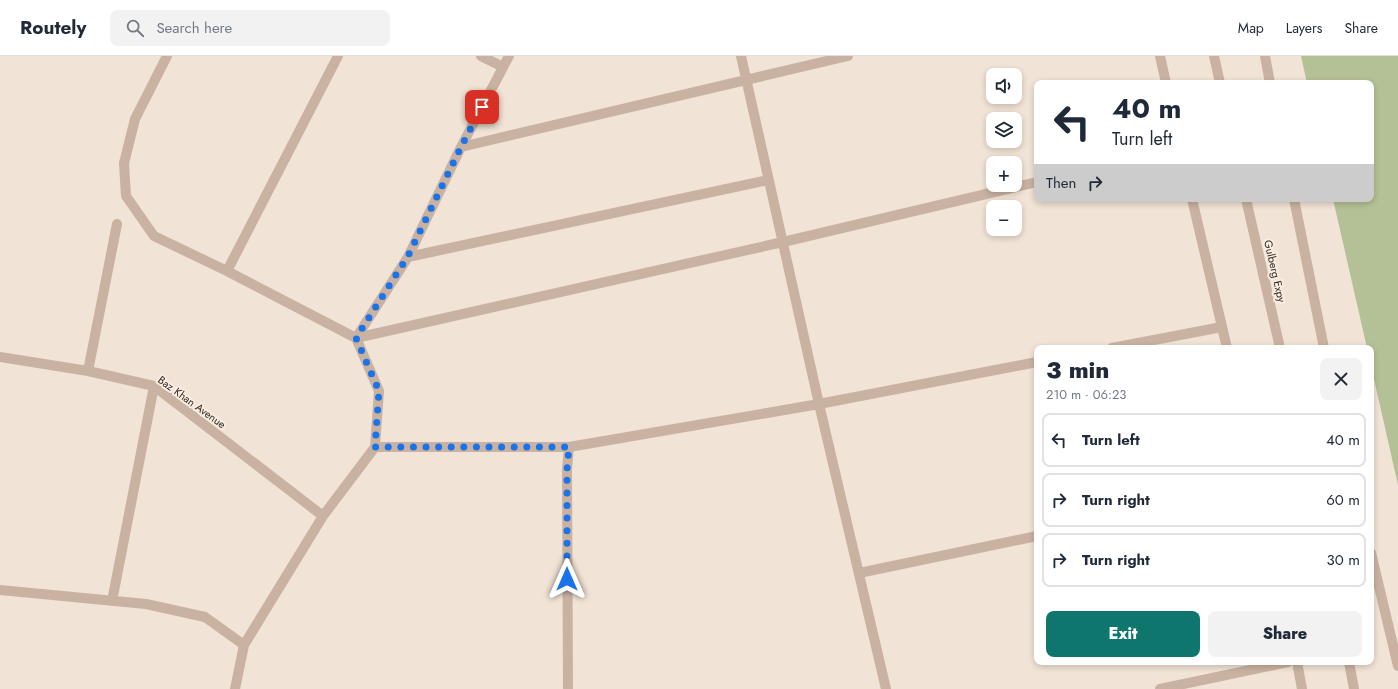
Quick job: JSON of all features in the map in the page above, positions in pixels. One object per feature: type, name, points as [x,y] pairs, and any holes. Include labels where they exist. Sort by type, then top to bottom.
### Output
[{"type":"street","points":[[167,56],[135,119],[124,163],[126,196],[154,236],[227,271],[356,338],[379,391],[375,447],[322,516],[244,645],[235,689]]},
{"type":"street","points":[[227,271],[338,56]]},
{"type":"street","points":[[481,56],[503,67]]},
{"type":"street","points":[[356,338],[408,256],[461,147],[509,56]]},
{"type":"street","points":[[741,56],[819,404],[886,689]]},
{"type":"street","points":[[461,147],[848,56]]},
{"type":"street","points":[[1160,56],[1165,80]]},
{"type":"street","points":[[1214,56],[1219,80]]},
{"type":"street","points":[[1265,56],[1269,80]]},
{"type":"street","points":[[408,256],[768,180]]},
{"type":"street","points":[[356,338],[782,242],[1034,183]]},
{"type":"street","points":[[1193,202],[1226,345]]},
{"type":"street","name":"Gulberg Expy","points":[[1247,202],[1279,345]]},
{"type":"street","points":[[1295,202],[1323,345]]},
{"type":"street","points":[[88,371],[117,224]]},
{"type":"street","points":[[1128,345],[1222,327]]},
{"type":"street","name":"Baz Khan Avenue","points":[[0,357],[88,371],[154,386],[322,516]]},
{"type":"street","points":[[375,447],[569,447],[819,404],[1034,363]]},
{"type":"street","points":[[112,601],[154,386]]},
{"type":"street","points":[[568,689],[567,470],[569,447]]},
{"type":"street","points":[[859,573],[1034,537]]},
{"type":"street","points":[[1374,566],[1398,666]]},
{"type":"street","points":[[0,590],[146,604],[205,617],[244,645]]},
{"type":"street","points":[[1160,689],[1274,665]]},
{"type":"street","points":[[1298,665],[1302,689]]},
{"type":"street","points":[[1350,665],[1354,689]]},
{"type":"green space","points":[[1301,56],[1398,56],[1398,485],[1374,379],[1374,345],[1366,345],[1334,202],[1374,202],[1374,80],[1306,80]]},
{"type":"route","points":[[482,107],[408,256],[356,338],[379,391],[375,447],[569,447],[567,470],[567,579]]}]
